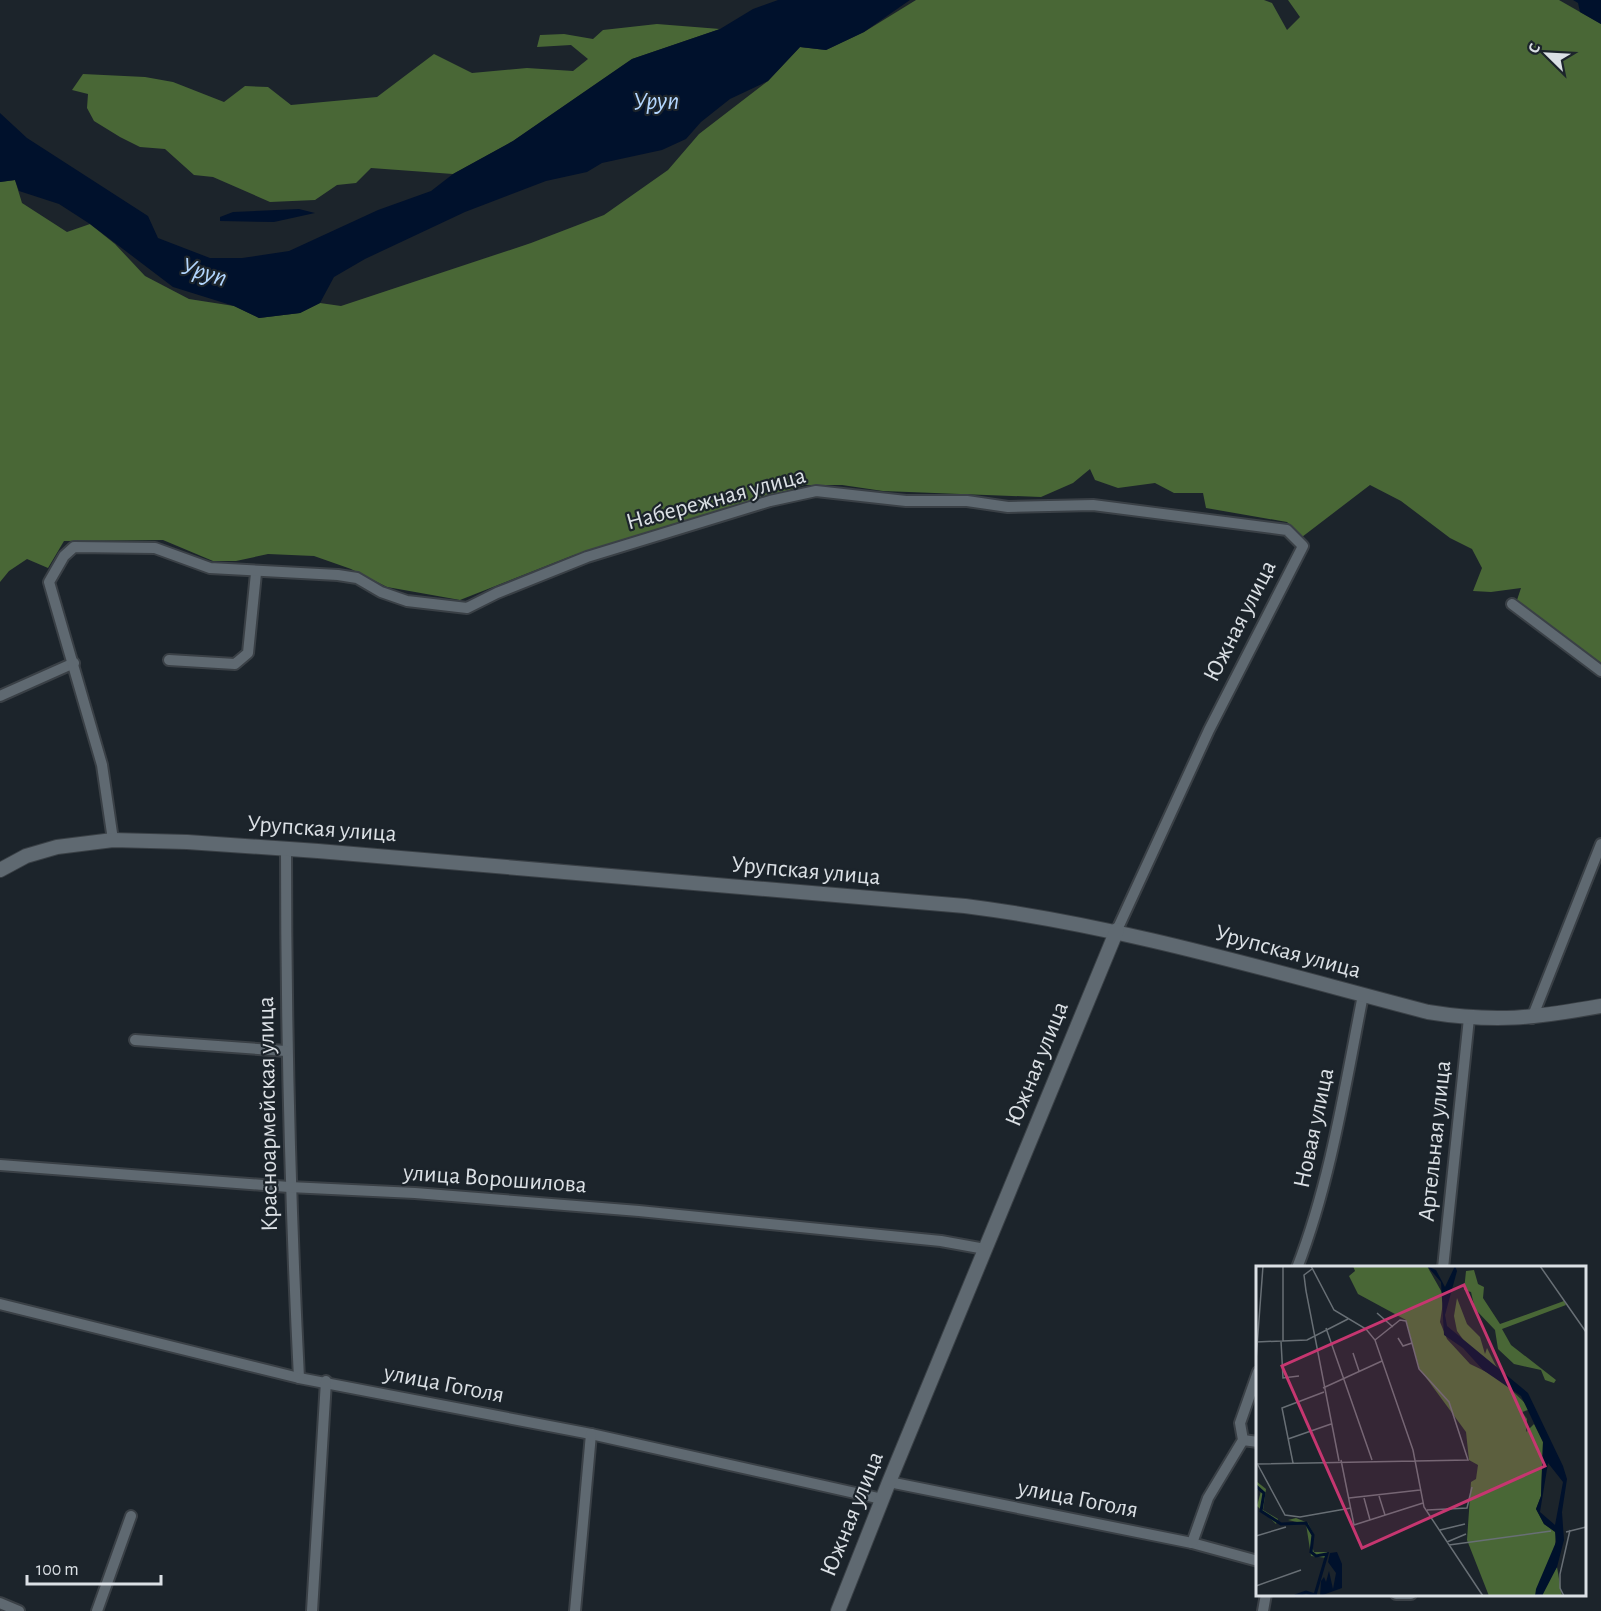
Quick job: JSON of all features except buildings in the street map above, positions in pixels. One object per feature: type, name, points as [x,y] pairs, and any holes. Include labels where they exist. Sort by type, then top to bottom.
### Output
[{"type":"street","name":"Набережная улица","points":[[74,663],[49,582],[64,556],[74,547],[155,548],[210,568],[256,573],[357,578],[381,592],[407,601],[467,608],[497,593],[586,557],[770,501],[816,491],[906,501],[967,501],[1008,507],[1093,505],[1268,526],[1287,530],[1303,546]]},
{"type":"street","name":"Южная улица","points":[[838,1611],[1117,930],[1209,730],[1303,546]]},
{"type":"street","points":[[169,660],[235,664],[248,653],[256,573]]},
{"type":"street","points":[[1512,604],[1601,671]]},
{"type":"street","points":[[0,696],[74,663],[102,765],[113,840]]},
{"type":"street","name":"Урупская улица","points":[[0,870],[26,856],[57,848],[113,840],[286,848],[965,906],[1045,916],[1117,930],[1428,1012],[1469,1018],[1532,1018],[1601,1006]]},
{"type":"street","points":[[1532,1018],[1601,844]]},
{"type":"street","name":"Красноармейская улица","points":[[286,848],[289,1187],[299,1378]]},
{"type":"street","name":"Новая улица","points":[[1298,1266],[1312,1229],[1335,1138],[1363,995]]},
{"type":"street","name":"Артельная улица","points":[[1443,1266],[1469,1018]]},
{"type":"street","points":[[135,1040],[286,1051]]},
{"type":"street","name":"улица Ворошилова","points":[[0,1165],[289,1187],[415,1193],[639,1211],[941,1241],[985,1249]]},
{"type":"street","name":"улица Гоголя","points":[[0,1304],[299,1378],[326,1381],[591,1434],[882,1499]]},
{"type":"street","points":[[1192,1543],[1208,1498],[1243,1440],[1240,1423],[1256,1375]]},
{"type":"street","points":[[312,1611],[326,1381]]},
{"type":"street","points":[[576,1611],[591,1434]]},
{"type":"street","points":[[1243,1440],[1256,1442]]},
{"type":"street","name":"улица Гоголя","points":[[889,1482],[1192,1543],[1256,1561]]},
{"type":"street","points":[[96,1611],[131,1516]]},
{"type":"street","points":[[1263,1611],[1266,1596]]},
{"type":"street","points":[[0,1603],[19,1611]]},
{"type":"green space","points":[[916,0],[1264,0],[1272,3],[1287,30],[1300,17],[1288,0],[1559,0],[1601,24],[1601,663],[1517,600],[1521,588],[1491,592],[1473,591],[1482,568],[1472,549],[1450,538],[1401,501],[1370,485],[1302,537],[1287,522],[1206,508],[1203,493],[1174,493],[1155,483],[1118,488],[1095,480],[1090,469],[1073,483],[1041,497],[883,491],[842,485],[804,485],[621,547],[574,555],[460,600],[387,587],[351,569],[314,556],[268,554],[236,561],[213,561],[163,540],[64,541],[48,568],[27,559],[9,571],[0,582],[0,182],[15,180],[22,203],[67,232],[90,224],[115,244],[145,276],[189,299],[234,306],[259,318],[300,313],[320,303],[341,306],[531,243],[604,215],[668,170],[699,134],[768,81],[800,47],[826,50],[864,32]]},
{"type":"green space","points":[[657,24],[720,29],[632,59],[513,141],[453,174],[371,168],[356,183],[337,185],[315,200],[270,202],[213,177],[194,175],[165,149],[140,147],[94,121],[87,108],[88,94],[72,90],[83,74],[145,77],[173,82],[224,102],[245,86],[268,87],[291,105],[377,97],[434,54],[472,73],[527,68],[573,71],[588,59],[571,45],[537,47],[540,35],[564,34],[593,39],[603,30]]},
{"type":"water","name":"Уруп","points":[[778,0],[910,0],[864,32],[826,50],[800,47],[768,81],[730,99],[701,122],[686,139],[662,150],[602,163],[587,172],[546,181],[465,212],[365,259],[334,277],[320,303],[300,313],[259,318],[234,306],[173,287],[90,224],[59,204],[19,191],[15,180],[0,182],[0,113],[27,138],[148,216],[158,238],[210,258],[242,258],[289,251],[378,210],[431,191],[453,174],[513,141],[632,59],[720,29],[753,9]]},
{"type":"water","points":[[1573,0],[1601,0],[1601,24],[1580,12],[1578,3]]},
{"type":"water","points":[[299,209],[315,213],[274,222],[220,221],[220,217],[233,212]]}]
